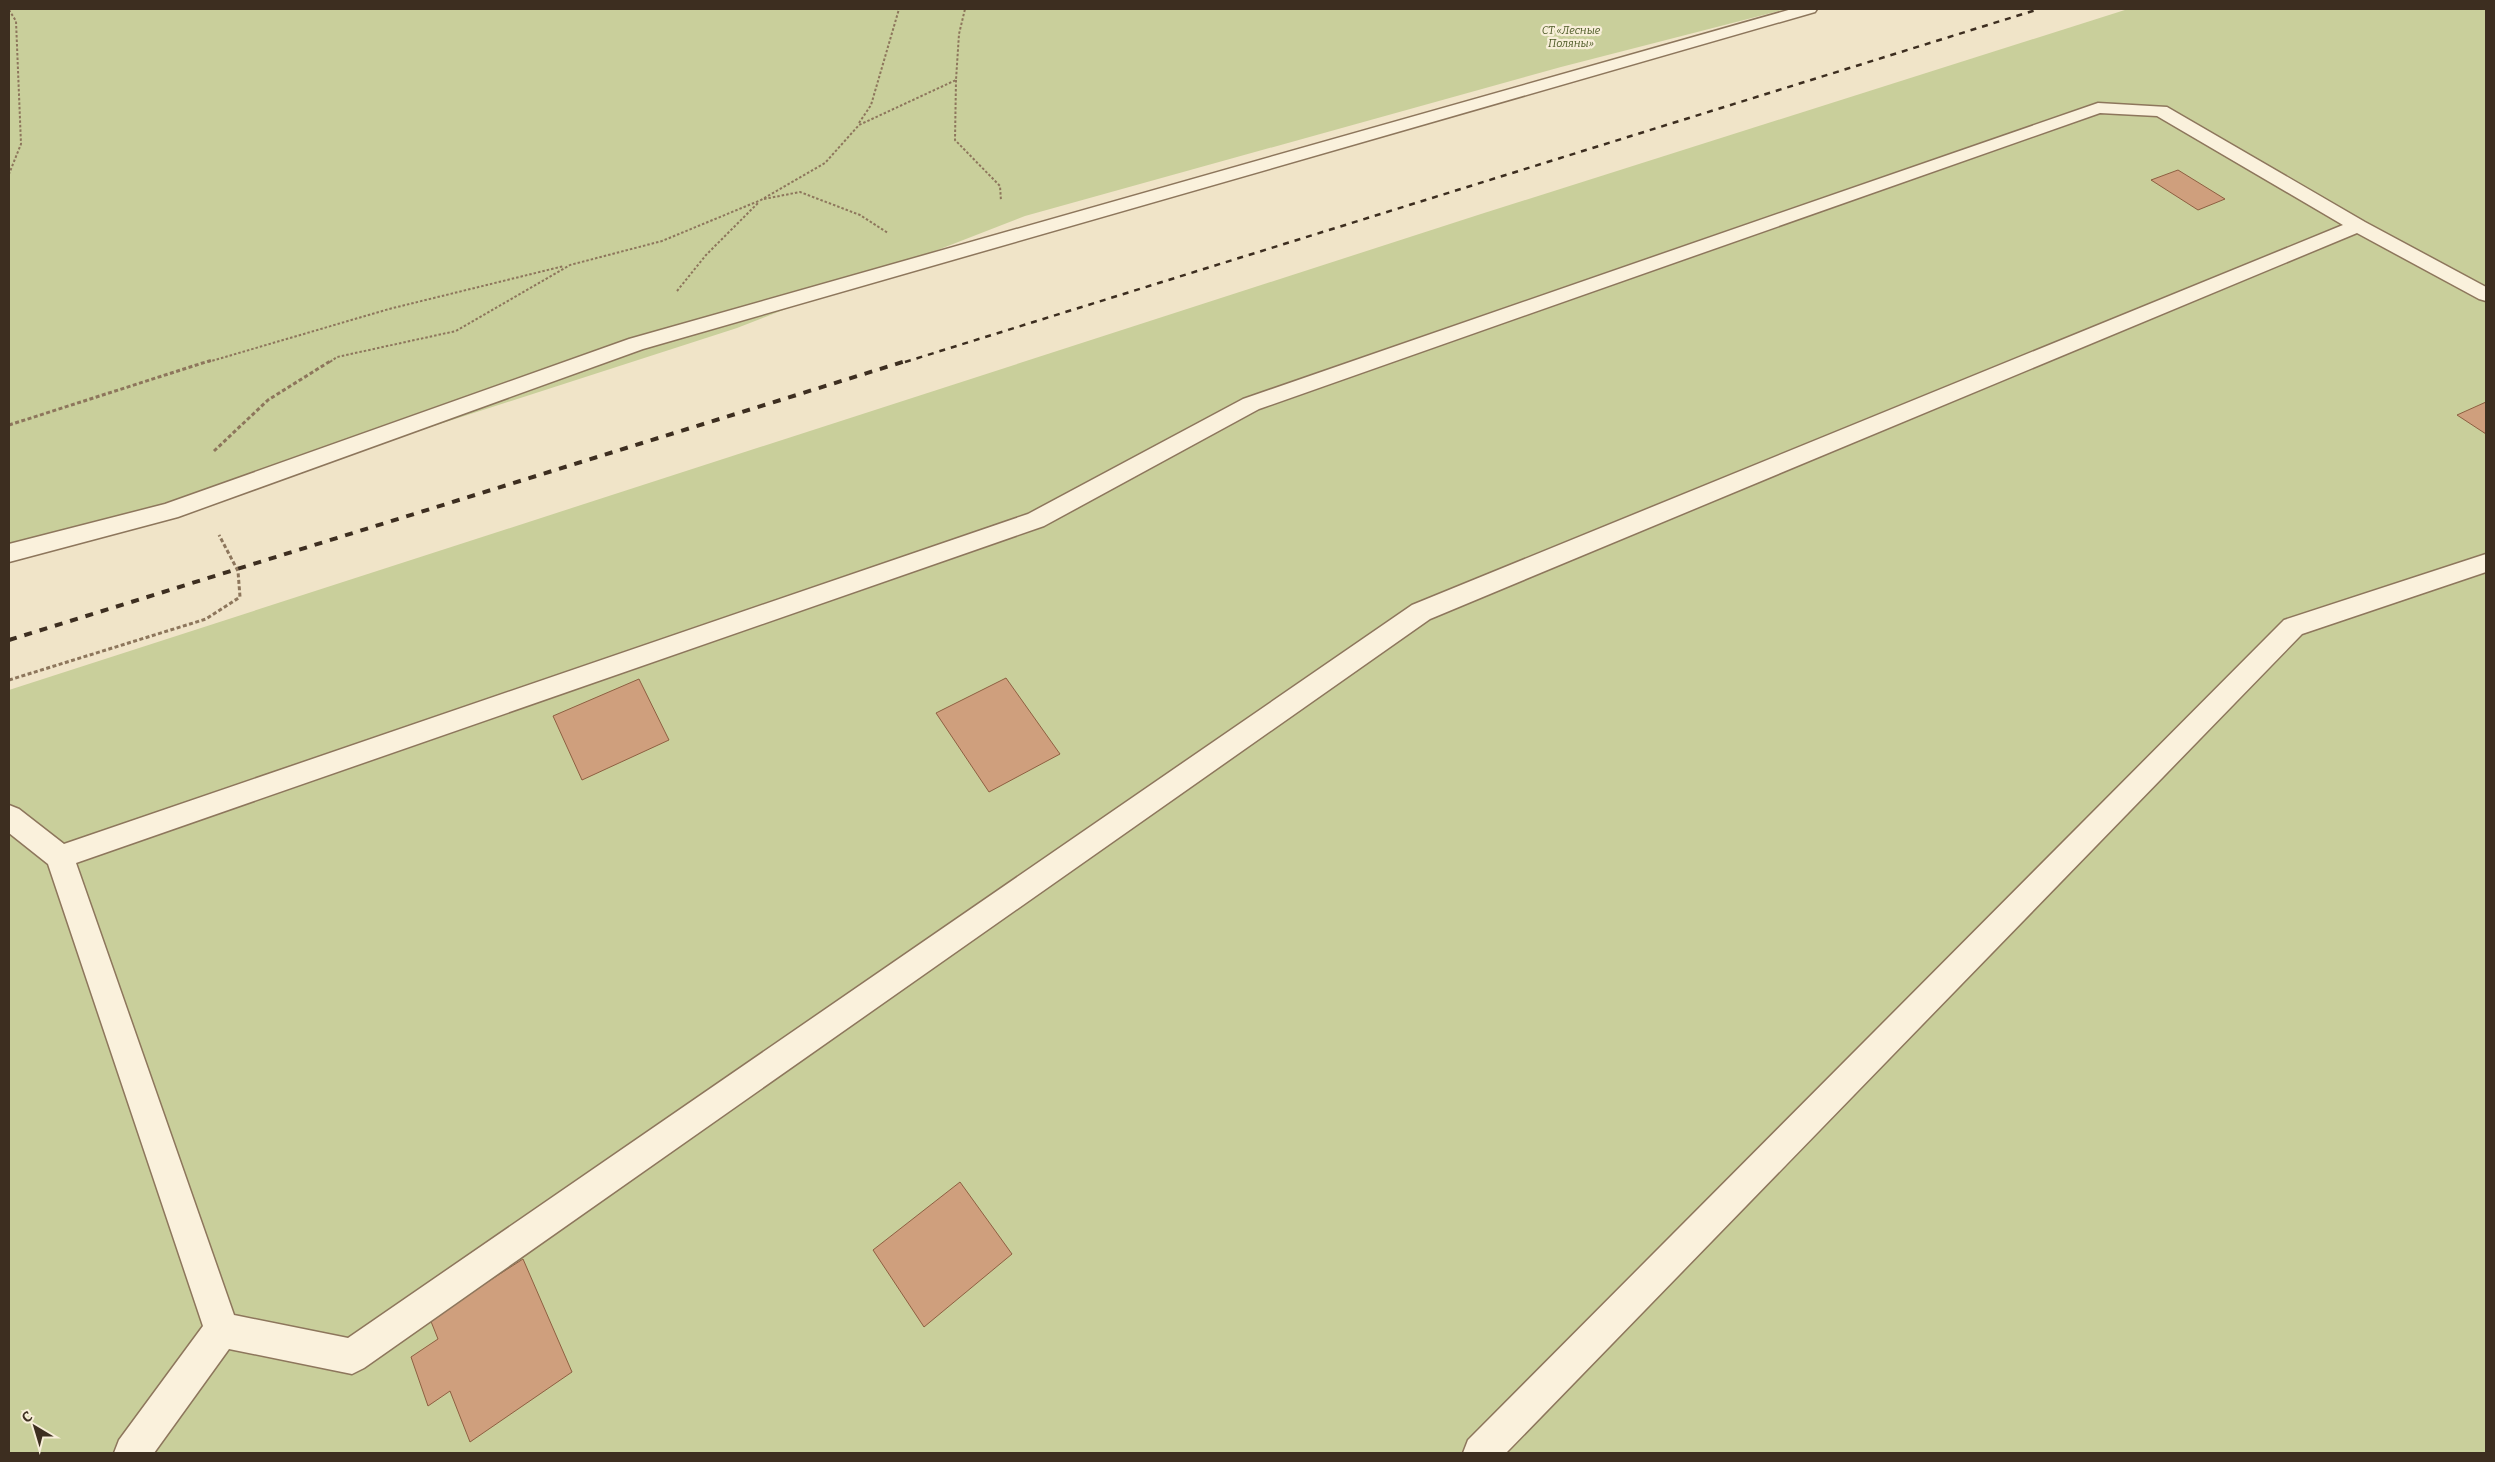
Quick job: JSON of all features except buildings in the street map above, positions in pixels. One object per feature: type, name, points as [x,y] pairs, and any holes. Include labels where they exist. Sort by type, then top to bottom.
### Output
[{"type":"lane","points":[[9,553],[170,511],[636,344],[1809,9]]},
{"type":"lane","points":[[60,857],[1036,520],[1251,404],[2098,108],[2161,111],[2358,226],[2486,295]]},
{"type":"lane","points":[[222,1330],[352,1356],[1421,612],[2358,226]]},
{"type":"lane","points":[[1481,1453],[2294,627],[2486,563]]},
{"type":"lane","points":[[9,817],[60,857],[222,1330]]},
{"type":"lane","points":[[132,1453],[222,1330]]},
{"type":"path","points":[[9,426],[148,379],[380,312],[662,241],[761,200],[825,163],[858,124],[871,105],[899,9]]},
{"type":"path","points":[[965,9],[959,34],[955,140],[1000,186],[1006,238]]},
{"type":"path","points":[[9,10],[16,21],[21,144],[9,174]]},
{"type":"path","points":[[858,124],[956,80]]},
{"type":"path","points":[[636,344],[706,255],[761,200],[800,192],[860,215],[931,259]]},
{"type":"path","points":[[9,680],[206,619],[240,597],[241,581],[239,568],[198,501],[201,473],[216,448],[268,400],[337,357],[456,331],[570,265]]},
{"type":"green space","name":"СТ «Лесные Поляны»","points":[[9,9],[1787,9],[1561,67],[1025,216],[737,328],[170,511],[9,553]]},
{"type":"green space","points":[[2128,9],[2486,9],[2486,1453],[9,1453],[9,690],[1481,214]]},
{"type":"railway","points":[[905,362],[2039,9]]},
{"type":"railway","points":[[9,640],[909,360]]}]
